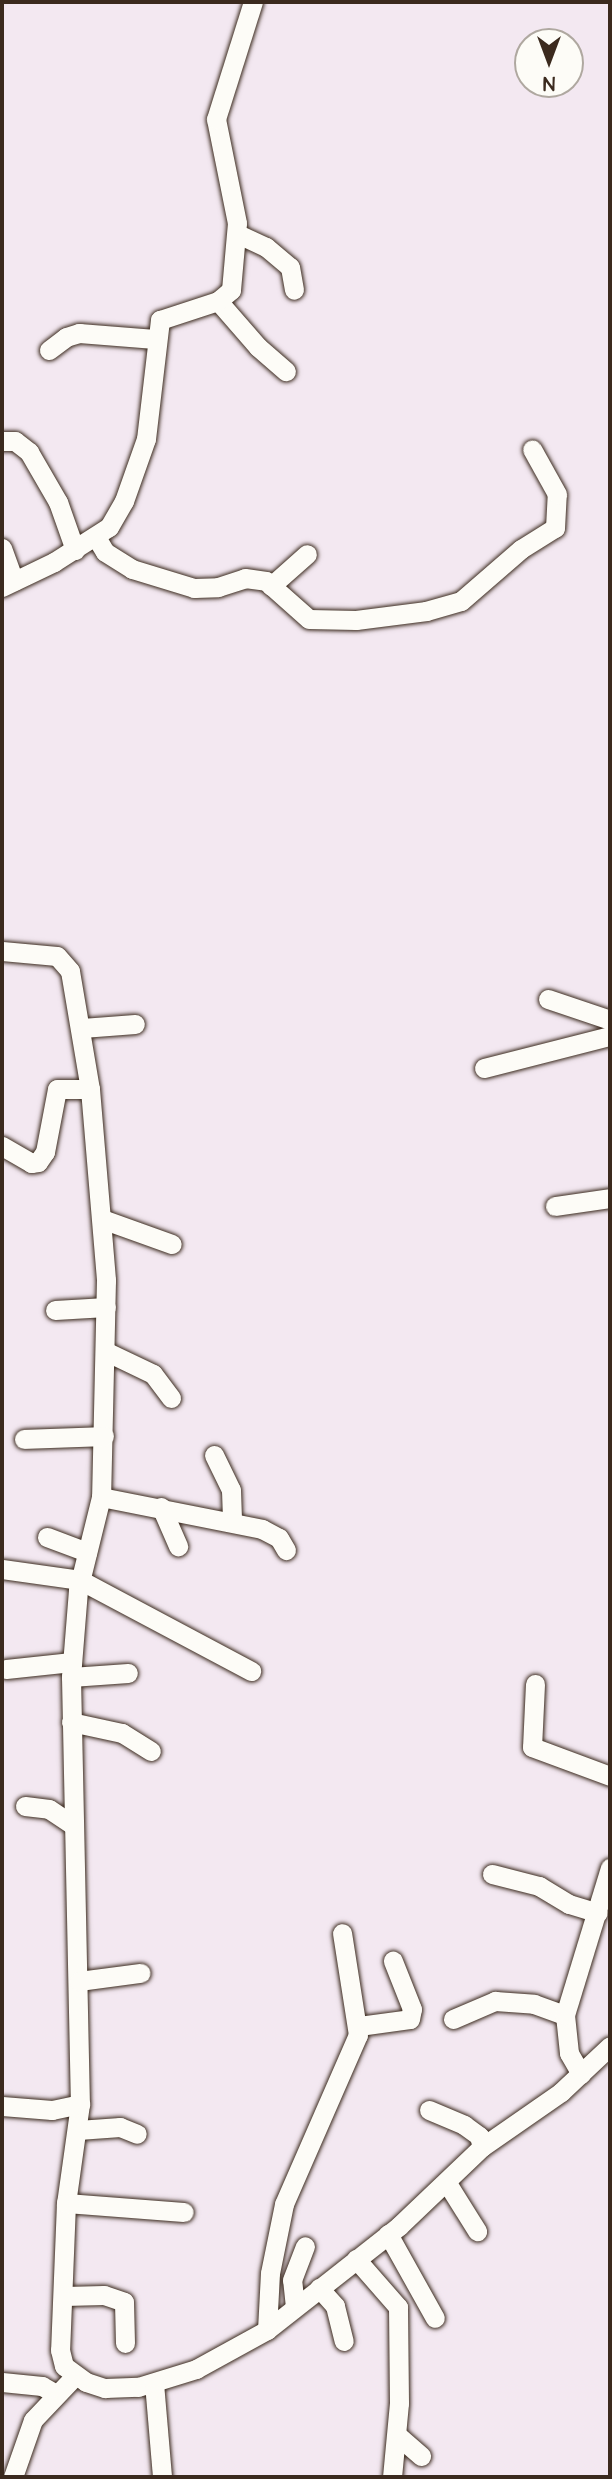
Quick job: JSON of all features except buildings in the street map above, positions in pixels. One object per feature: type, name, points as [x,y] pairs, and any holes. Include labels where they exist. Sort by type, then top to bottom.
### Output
[{"type":"street","points":[[2,548],[8,584],[75,550],[96,537],[115,520],[146,439],[155,339],[164,317],[218,301],[231,290],[238,234],[216,119],[253,2]]},
{"type":"street","points":[[238,234],[266,247],[290,267],[294,290]]},
{"type":"street","points":[[218,301],[258,348],[286,370]]},
{"type":"street","points":[[50,350],[66,337],[79,333],[155,339]]},
{"type":"street","points":[[2,441],[15,441],[29,452],[58,502],[75,550]]},
{"type":"street","points":[[96,537],[111,557],[172,583],[208,589],[256,578],[271,586],[309,619],[409,615],[461,601],[520,549],[555,528],[557,494],[532,449]]},
{"type":"street","points":[[271,586],[307,554]]},
{"type":"street","points":[[2,951],[57,956],[70,971],[82,1028],[90,1089],[102,1219],[106,1307],[101,1497],[80,1580],[71,1669],[80,2104],[66,2203],[60,2350],[64,2366],[74,2377],[105,2388],[154,2383],[196,2369],[267,2330],[388,2234],[447,2183],[482,2147],[580,2074],[610,2046]]},
{"type":"street","points":[[548,999],[610,1020]]},
{"type":"street","points":[[82,1028],[135,1024]]},
{"type":"street","points":[[484,1068],[610,1036]]},
{"type":"street","points":[[2,1146],[38,1162],[45,1152],[57,1089],[90,1089]]},
{"type":"street","points":[[555,1206],[610,1198]]},
{"type":"street","points":[[102,1219],[172,1244]]},
{"type":"street","points":[[55,1310],[106,1307]]},
{"type":"street","points":[[105,1351],[153,1374],[171,1398]]},
{"type":"street","points":[[24,1438],[104,1436]]},
{"type":"street","points":[[214,1455],[231,1490],[232,1522]]},
{"type":"street","points":[[101,1497],[161,1507],[272,1533],[286,1550]]},
{"type":"street","points":[[161,1507],[178,1546]]},
{"type":"street","points":[[47,1537],[87,1552]]},
{"type":"street","points":[[2,1569],[80,1580],[251,1671]]},
{"type":"street","points":[[6,1669],[71,1669],[128,1673]]},
{"type":"street","points":[[535,1684],[532,1747],[610,1776]]},
{"type":"street","points":[[71,1722],[122,1733],[151,1751]]},
{"type":"street","points":[[25,1806],[50,1809],[73,1825]]},
{"type":"street","points":[[580,2074],[569,2053],[565,2015],[610,1868]]},
{"type":"street","points":[[492,1874],[539,1886],[569,1904],[598,1913]]},
{"type":"street","points":[[267,2330],[270,2273],[284,2204],[356,2044],[359,2026],[342,1933]]},
{"type":"street","points":[[359,2026],[410,2019],[412,2010],[393,1961]]},
{"type":"street","points":[[79,1981],[140,1973]]},
{"type":"street","points":[[453,2019],[495,2001],[534,2004],[565,2015]]},
{"type":"street","points":[[2,2106],[52,2110],[80,2104]]},
{"type":"street","points":[[429,2110],[464,2124],[479,2136],[482,2147]]},
{"type":"street","points":[[78,2130],[120,2127],[137,2134]]},
{"type":"street","points":[[447,2183],[477,2231]]},
{"type":"street","points":[[66,2203],[184,2212]]},
{"type":"street","points":[[388,2234],[435,2318]]},
{"type":"street","points":[[295,2308],[292,2280],[305,2246]]},
{"type":"street","points":[[356,2259],[398,2307],[397,2435],[391,2477]]},
{"type":"street","points":[[319,2288],[335,2306],[344,2341]]},
{"type":"street","points":[[64,2296],[104,2295],[124,2302],[125,2343]]},
{"type":"street","points":[[15,2476],[29,2426],[74,2377]]},
{"type":"street","points":[[2,2382],[42,2386],[56,2394]]},
{"type":"street","points":[[154,2383],[162,2477]]},
{"type":"street","points":[[397,2435],[421,2456]]}]
